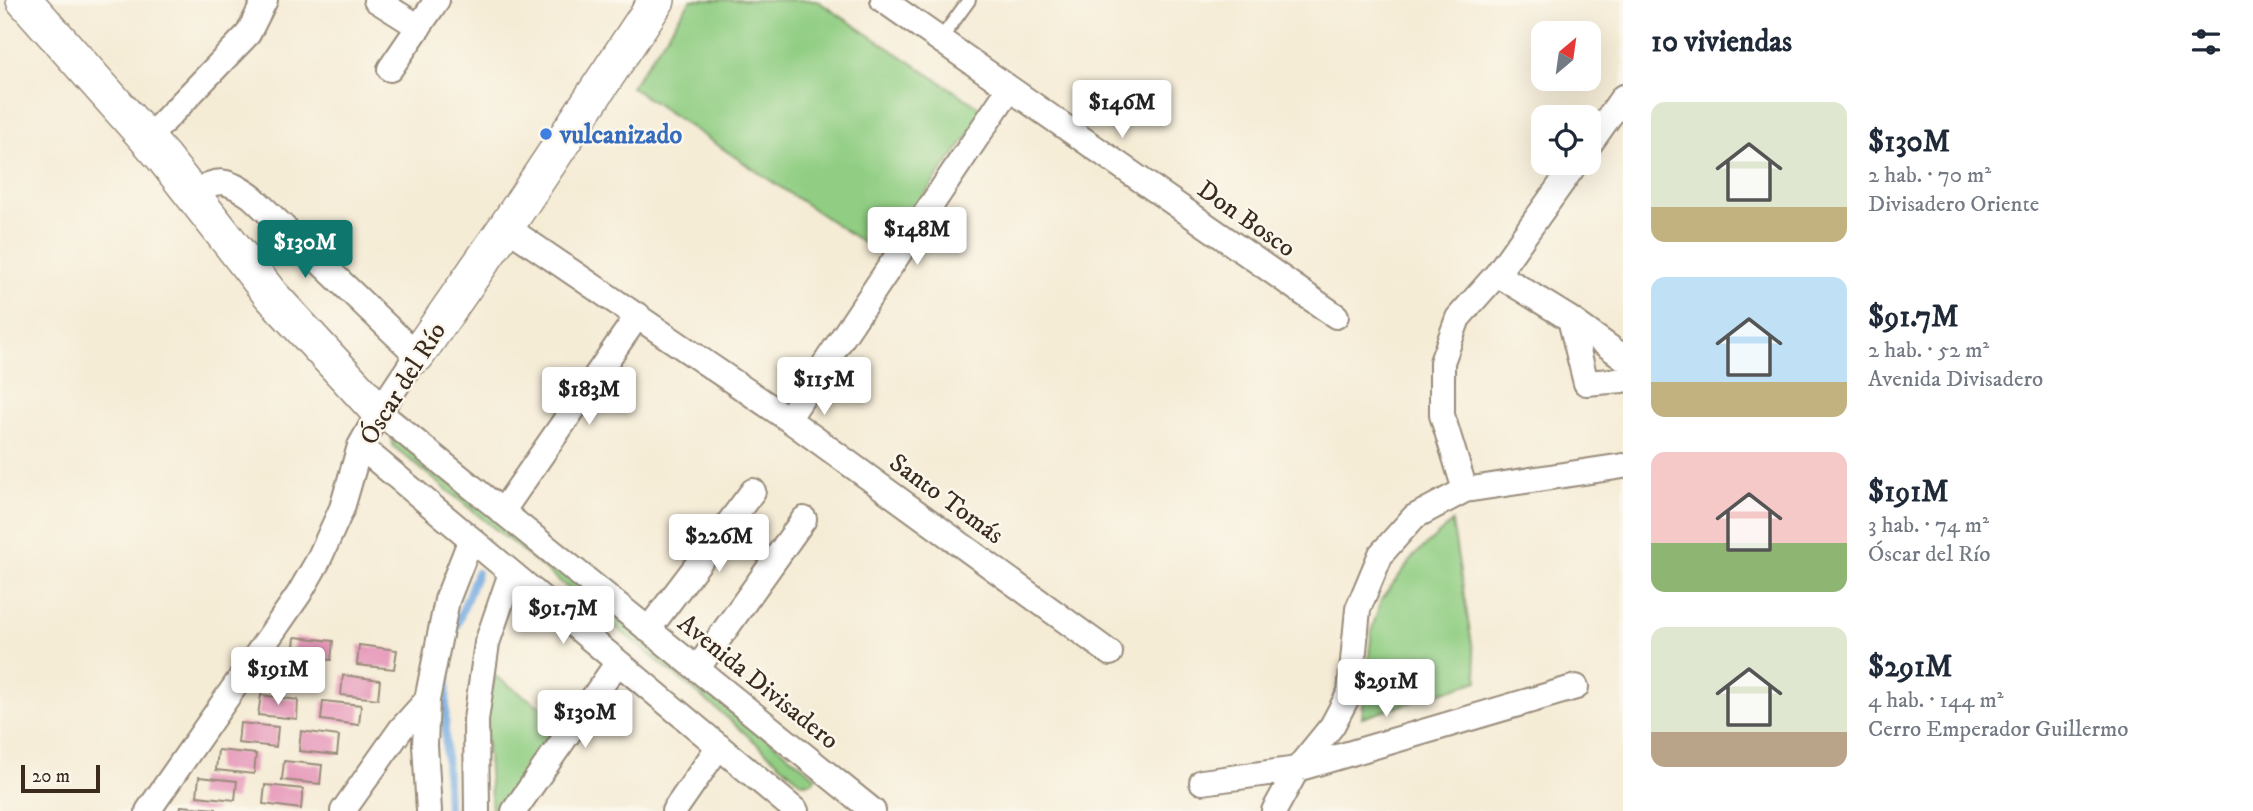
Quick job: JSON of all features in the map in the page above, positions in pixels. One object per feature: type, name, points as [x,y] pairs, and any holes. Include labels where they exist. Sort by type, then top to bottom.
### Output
[{"type":"street","points":[[147,139],[248,34],[265,0]]},
{"type":"street","points":[[376,0],[418,27]]},
{"type":"street","points":[[390,69],[437,0]]},
{"type":"street","name":"Óscar del Río","points":[[148,811],[299,594],[342,509],[360,446],[379,412],[657,0]]},
{"type":"street","name":"Don Bosco","points":[[883,0],[1336,316]]},
{"type":"street","points":[[40,6],[271,295],[379,412]]},
{"type":"street","points":[[788,419],[1009,89]]},
{"type":"street","points":[[1601,128],[1623,97]]},
{"type":"street","points":[[1465,491],[1442,415],[1441,362],[1458,318],[1497,274],[1567,175]]},
{"type":"street","points":[[192,194],[210,183],[227,181],[252,197],[417,355]]},
{"type":"street","name":"Santo Tomás","points":[[506,227],[788,419],[1110,653]]},
{"type":"street","points":[[1497,274],[1570,319],[1623,357]]},
{"type":"street","points":[[502,512],[638,315]]},
{"type":"street","points":[[1570,319],[1586,383],[1623,380]]},
{"type":"street","name":"Avenida Divisadero","points":[[379,412],[697,669],[858,807]]},
{"type":"street","points":[[360,446],[796,811]]},
{"type":"street","points":[[1274,811],[1297,769],[1332,726],[1350,692],[1358,609],[1381,554],[1414,517],[1465,491],[1623,466]]},
{"type":"street","points":[[648,630],[753,491]]},
{"type":"street","points":[[697,669],[804,519]]},
{"type":"street","points":[[429,811],[425,744],[427,700],[447,600],[471,539]]},
{"type":"street","points":[[477,811],[477,720],[487,643],[512,573]]},
{"type":"street","points":[[514,811],[618,662]]},
{"type":"street","points":[[1202,782],[1297,769],[1576,687]]},
{"type":"street","points":[[343,811],[401,729],[427,700]]},
{"type":"street","points":[[674,811],[719,746]]},
{"type":"lane","points":[[940,40],[969,0]]},
{"type":"green space","points":[[691,0],[816,0],[986,112],[880,254],[631,87]]},
{"type":"green space","points":[[391,436],[816,777],[812,782],[802,783],[724,715],[393,446]]},
{"type":"green space","points":[[1452,522],[1478,681],[1362,718],[1372,629],[1381,600],[1414,556]]},
{"type":"green space","points":[[495,676],[561,721],[501,810],[492,811],[485,717]]},
{"type":"building","points":[[295,637],[333,641],[331,660],[293,656]]},
{"type":"building","points":[[359,645],[397,650],[394,669],[357,665]]},
{"type":"building","points":[[279,666],[316,670],[315,689],[276,685]]},
{"type":"building","points":[[343,675],[380,680],[378,699],[341,695]]},
{"type":"building","points":[[261,695],[298,700],[297,719],[258,715]]},
{"type":"building","points":[[323,701],[361,705],[359,725],[321,720]]},
{"type":"building","points":[[240,723],[278,727],[276,747],[238,743]]},
{"type":"building","points":[[301,731],[339,736],[337,755],[299,751]]},
{"type":"building","points":[[218,750],[256,754],[254,774],[216,770]]},
{"type":"building","points":[[284,761],[322,765],[320,784],[282,780]]},
{"type":"building","points":[[199,777],[237,781],[235,800],[197,796]]},
{"type":"building","points":[[265,785],[303,789],[301,809],[263,804]]},
{"type":"building","points":[[181,806],[216,809],[216,811],[180,811]]},
{"type":"waterway","points":[[448,811],[445,728],[448,648],[477,573]]},
{"type":"place","name":"vulcanizado","points":[[546,134]]}]
